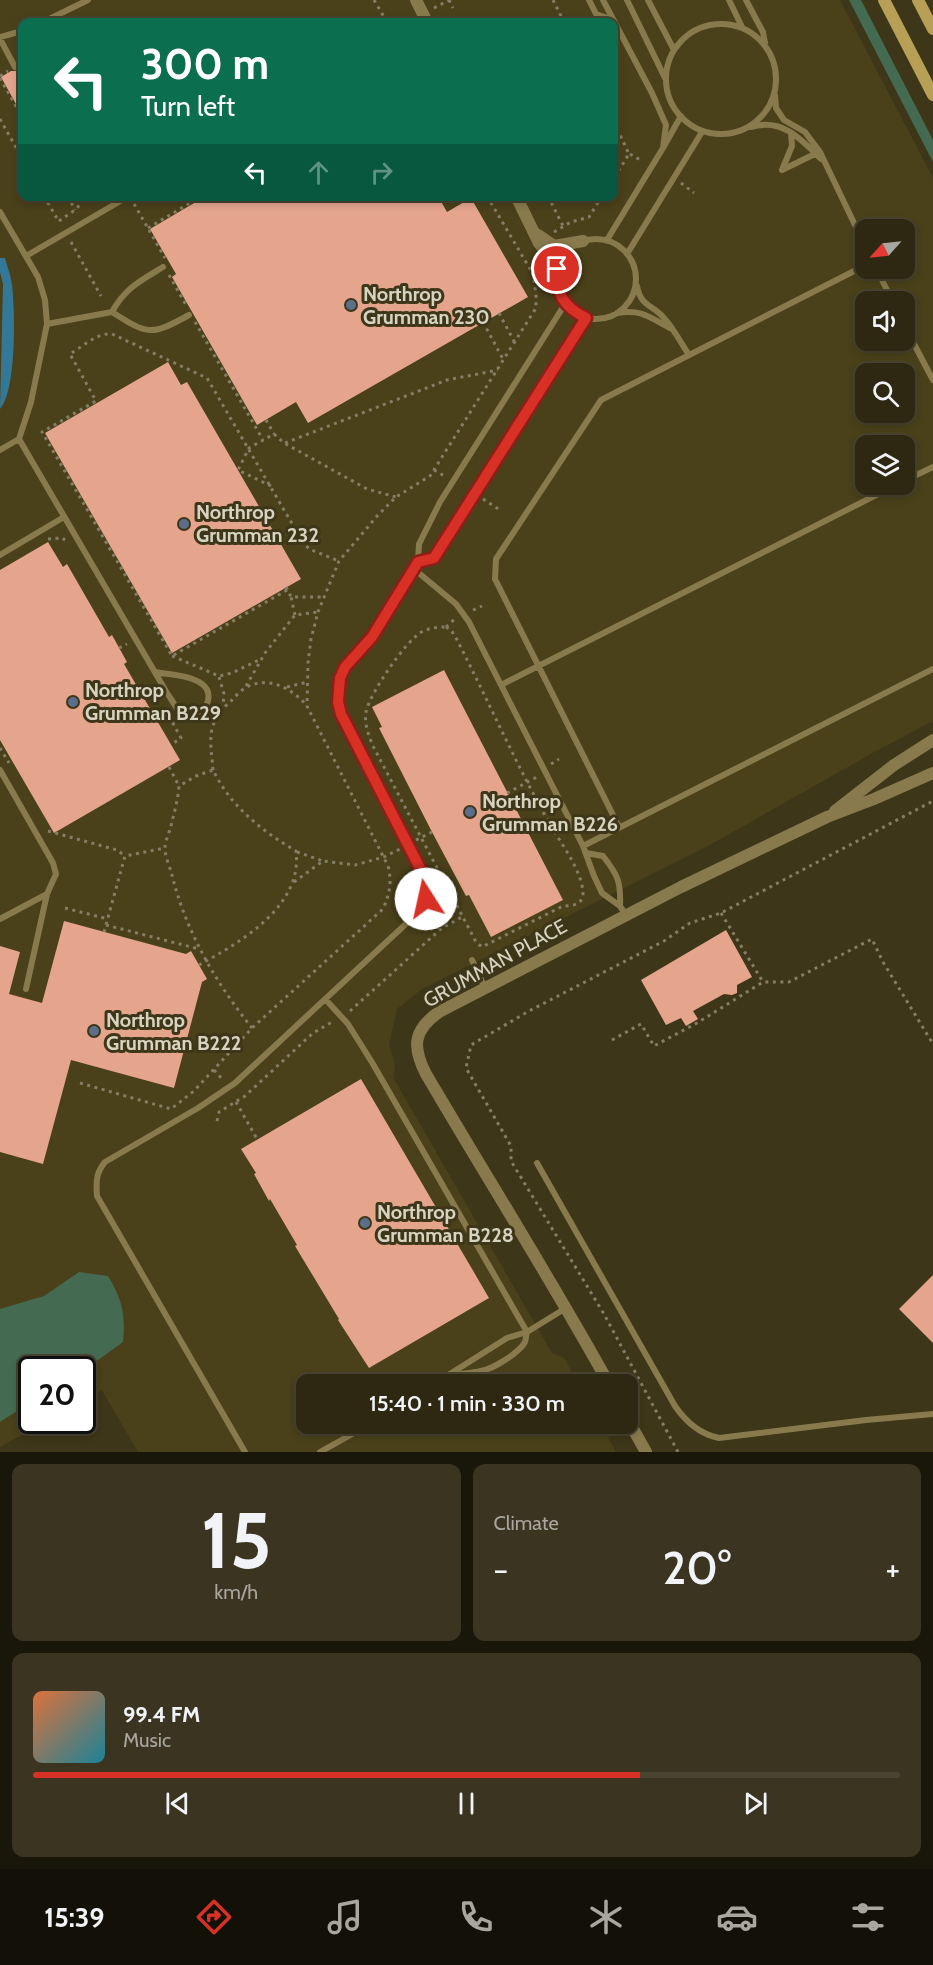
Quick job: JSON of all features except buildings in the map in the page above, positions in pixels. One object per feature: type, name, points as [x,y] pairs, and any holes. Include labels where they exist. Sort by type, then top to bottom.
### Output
[{"type":"main road","points":[[884,0],[933,95]]},
{"type":"main road","points":[[918,0],[933,29]]},
{"type":"street","points":[[416,0],[425,18]]},
{"type":"street","points":[[518,201],[539,243],[550,257],[556,282]]},
{"type":"street","points":[[533,230],[554,246],[583,241]]},
{"type":"street","points":[[827,817],[894,765],[933,740]]},
{"type":"street","points":[[827,817],[874,800],[933,773]]},
{"type":"street","name":"GRUMMAN PLACE","points":[[603,1374],[567,1308],[437,1094],[418,1058],[417,1035],[428,1019],[623,911],[827,817]]},
{"type":"street","points":[[636,1434],[646,1452]]},
{"type":"lane","points":[[51,18],[88,0]]},
{"type":"lane","points":[[589,0],[596,14],[607,18]]},
{"type":"lane","points":[[603,0],[612,18]]},
{"type":"lane","points":[[627,0],[666,80]]},
{"type":"lane","points":[[649,0],[674,50]]},
{"type":"lane","points":[[729,0],[742,27]]},
{"type":"lane","points":[[746,0],[763,32],[766,47],[776,69],[774,93],[776,108],[784,120],[805,132],[825,164],[855,225]]},
{"type":"lane","points":[[766,47],[742,27],[727,23],[711,24],[690,33],[674,50],[666,69],[668,93],[681,116],[702,132],[712,135],[722,134],[763,123],[777,124],[818,153]]},
{"type":"lane","points":[[618,29],[652,93],[666,125],[663,148]]},
{"type":"lane","points":[[15,67],[0,38],[18,32]]},
{"type":"lane","points":[[746,128],[759,119],[769,107],[774,93]]},
{"type":"lane","points":[[607,240],[681,116]]},
{"type":"lane","points":[[627,254],[702,132]]},
{"type":"lane","points":[[791,134],[792,147],[782,170],[818,153]]},
{"type":"lane","points":[[26,256],[120,201]]},
{"type":"lane","points":[[0,212],[38,277],[45,300],[47,324],[30,402],[19,439],[0,450]]},
{"type":"lane","points":[[636,282],[627,305],[617,313],[607,318],[586,318],[565,304],[556,282],[557,269],[571,247],[583,241],[607,240],[614,243],[627,254],[635,272],[639,297],[648,307],[663,316],[689,355]]},
{"type":"lane","points":[[112,312],[122,294],[131,286],[163,267]]},
{"type":"lane","points":[[619,827],[495,579],[496,559],[601,400],[855,271]]},
{"type":"lane","points":[[245,1452],[101,1202],[96,1182],[98,1171],[105,1162],[198,1108],[235,1083],[423,908],[428,889],[425,878],[341,714],[338,702],[340,678],[345,667],[372,637],[414,569],[418,562],[419,544],[440,502],[565,304]]},
{"type":"lane","points":[[617,313],[633,311],[645,314],[672,330]]},
{"type":"lane","points":[[47,324],[112,312],[145,330],[157,331],[189,315]]},
{"type":"lane","points":[[418,562],[434,558],[586,318]]},
{"type":"lane","points":[[915,346],[933,380]]},
{"type":"lane","points":[[19,439],[64,517],[156,672],[178,709],[187,715],[196,714],[205,709],[209,700],[208,690],[202,684],[188,678],[156,672]]},
{"type":"lane","points":[[915,476],[933,467]]},
{"type":"lane","points":[[501,685],[876,495]]},
{"type":"lane","points":[[0,555],[64,517]]},
{"type":"lane","points":[[414,569],[456,604],[469,622],[583,846],[602,893],[623,911]]},
{"type":"lane","points":[[583,846],[933,669]]},
{"type":"lane","points":[[0,771],[53,863],[56,874],[46,894],[26,989]]},
{"type":"lane","points":[[586,853],[603,856],[611,867],[621,885],[623,911]]},
{"type":"lane","points":[[0,919],[46,894]]},
{"type":"lane","points":[[472,960],[485,988]]},
{"type":"lane","points":[[326,1000],[348,1024],[373,1064],[526,1332],[526,1341],[513,1355],[483,1371],[456,1374]]},
{"type":"lane","points":[[537,1163],[675,1406],[694,1428],[711,1436],[728,1438],[866,1420],[933,1414]]},
{"type":"lane","points":[[450,1374],[507,1338],[526,1332],[567,1308]]},
{"type":"lane","points":[[320,1452],[352,1434]]},
{"type":"path","points":[[374,0],[385,18]]},
{"type":"path","points":[[433,8],[449,0],[453,9]]},
{"type":"path","points":[[553,0],[562,18]]},
{"type":"path","points":[[0,78],[18,110]]},
{"type":"path","points":[[0,119],[18,151]]},
{"type":"path","points":[[618,131],[629,154],[646,164]]},
{"type":"path","points":[[618,172],[629,154]]},
{"type":"path","points":[[678,181],[694,193]]},
{"type":"path","points":[[47,201],[62,226]]},
{"type":"path","points":[[70,201],[75,210]]},
{"type":"path","points":[[59,221],[83,201]]},
{"type":"path","points":[[148,228],[194,201]]},
{"type":"path","points":[[491,201],[532,274]]},
{"type":"path","points":[[550,201],[563,226]]},
{"type":"path","points":[[549,238],[563,226],[588,217],[599,201]]},
{"type":"path","points":[[70,240],[101,296]]},
{"type":"path","points":[[499,314],[515,342]]},
{"type":"path","points":[[483,322],[504,361]]},
{"type":"path","points":[[262,659],[232,673],[219,676],[172,656],[42,432],[96,401],[70,354],[105,333],[112,334],[207,378],[214,386],[301,539],[309,549],[339,561]]},
{"type":"path","points":[[284,443],[447,380],[498,370]]},
{"type":"path","points":[[266,420],[274,434],[284,443],[367,489],[396,497]]},
{"type":"path","points":[[271,487],[238,470],[249,448],[274,434]]},
{"type":"path","points":[[434,470],[448,478]]},
{"type":"path","points":[[479,497],[500,510]]},
{"type":"path","points":[[39,544],[58,538],[69,543]]},
{"type":"path","points":[[172,656],[287,589],[295,615]]},
{"type":"path","points":[[291,597],[323,597]]},
{"type":"path","points":[[471,611],[482,606]]},
{"type":"path","points":[[318,612],[295,615],[262,659],[245,688],[223,707],[214,722],[210,739],[213,770],[240,810],[273,838],[296,851],[323,861],[355,865],[384,857],[402,848]]},
{"type":"path","points":[[446,627],[456,638],[548,822],[574,867],[583,894],[581,901],[577,904],[563,906],[482,947],[476,942],[462,917],[370,739],[366,719],[373,693],[404,648],[425,630],[446,627],[456,618]]},
{"type":"path","points":[[119,648],[127,644],[132,653]]},
{"type":"path","points":[[219,676],[224,694],[223,707]]},
{"type":"path","points":[[245,688],[263,682],[287,687],[307,706]]},
{"type":"path","points":[[287,687],[308,682]]},
{"type":"path","points":[[165,710],[181,738],[171,745]]},
{"type":"path","points":[[0,748],[11,766]]},
{"type":"path","points":[[549,765],[559,759]]},
{"type":"path","points":[[168,767],[179,786],[165,848],[182,912],[206,961],[238,1012],[252,1028]]},
{"type":"path","points":[[179,786],[196,776],[213,770]]},
{"type":"path","points":[[507,793],[537,777]]},
{"type":"path","points":[[678,1452],[604,1314],[511,1161],[511,1146],[466,1068],[471,1045],[529,1011],[664,941],[690,923],[721,913],[933,801]]},
{"type":"path","points":[[43,823],[49,832],[117,850],[125,856],[165,848]]},
{"type":"path","points":[[417,840],[432,832]]},
{"type":"path","points":[[199,965],[253,932],[272,914],[294,882],[298,867],[296,851]]},
{"type":"path","points":[[104,932],[125,856]]},
{"type":"path","points":[[294,882],[323,861]]},
{"type":"path","points":[[65,908],[108,919]]},
{"type":"path","points":[[721,913],[763,982]]},
{"type":"path","points":[[349,1012],[442,928],[462,917]]},
{"type":"path","points":[[106,925],[200,949]]},
{"type":"path","points":[[612,1040],[642,1024],[654,1046],[697,1023],[763,982],[789,982],[872,939],[883,962],[933,1044]]},
{"type":"path","points":[[217,1121],[219,1112],[245,1096],[313,1033],[334,1021]]},
{"type":"path","points":[[214,1070],[224,1081]]},
{"type":"path","points":[[232,1095],[257,1139]]},
{"type":"shaded area","points":[[0,0],[840,0],[933,178],[933,721],[708,846],[422,989],[397,1009],[389,1045],[395,1064],[394,1079],[552,1353],[564,1358],[573,1374],[296,1374],[296,1434],[606,1434],[616,1452],[138,1452],[102,1390],[96,1393],[96,1356],[18,1356],[18,1434],[24,1434],[0,1447]]},
{"type":"green space","points":[[849,0],[861,0],[933,140],[933,162]]},
{"type":"green space","points":[[79,1272],[108,1276],[117,1292],[122,1308],[123,1342],[96,1362],[96,1356],[18,1356],[18,1410],[0,1422],[0,1309],[44,1296]]},
{"type":"water","points":[[0,258],[5,258],[11,282],[14,350],[6,399],[0,409],[3,284]]},
{"type":"place","name":"Northrop Grumman 230","points":[[351,305]]},
{"type":"place","name":"Northrop Grumman 232","points":[[184,524]]},
{"type":"place","name":"Northrop Grumman B229","points":[[73,702]]},
{"type":"place","name":"Northrop Grumman B226","points":[[470,812]]},
{"type":"place","name":"Northrop Grumman B222","points":[[94,1031]]},
{"type":"place","name":"Northrop Grumman B228","points":[[365,1223]]},
{"type":"route","points":[[426,899],[428,889],[425,878],[341,714],[338,702],[340,678],[345,667],[372,637],[418,562],[434,558],[586,318],[565,304],[556,282],[557,269]]}]
